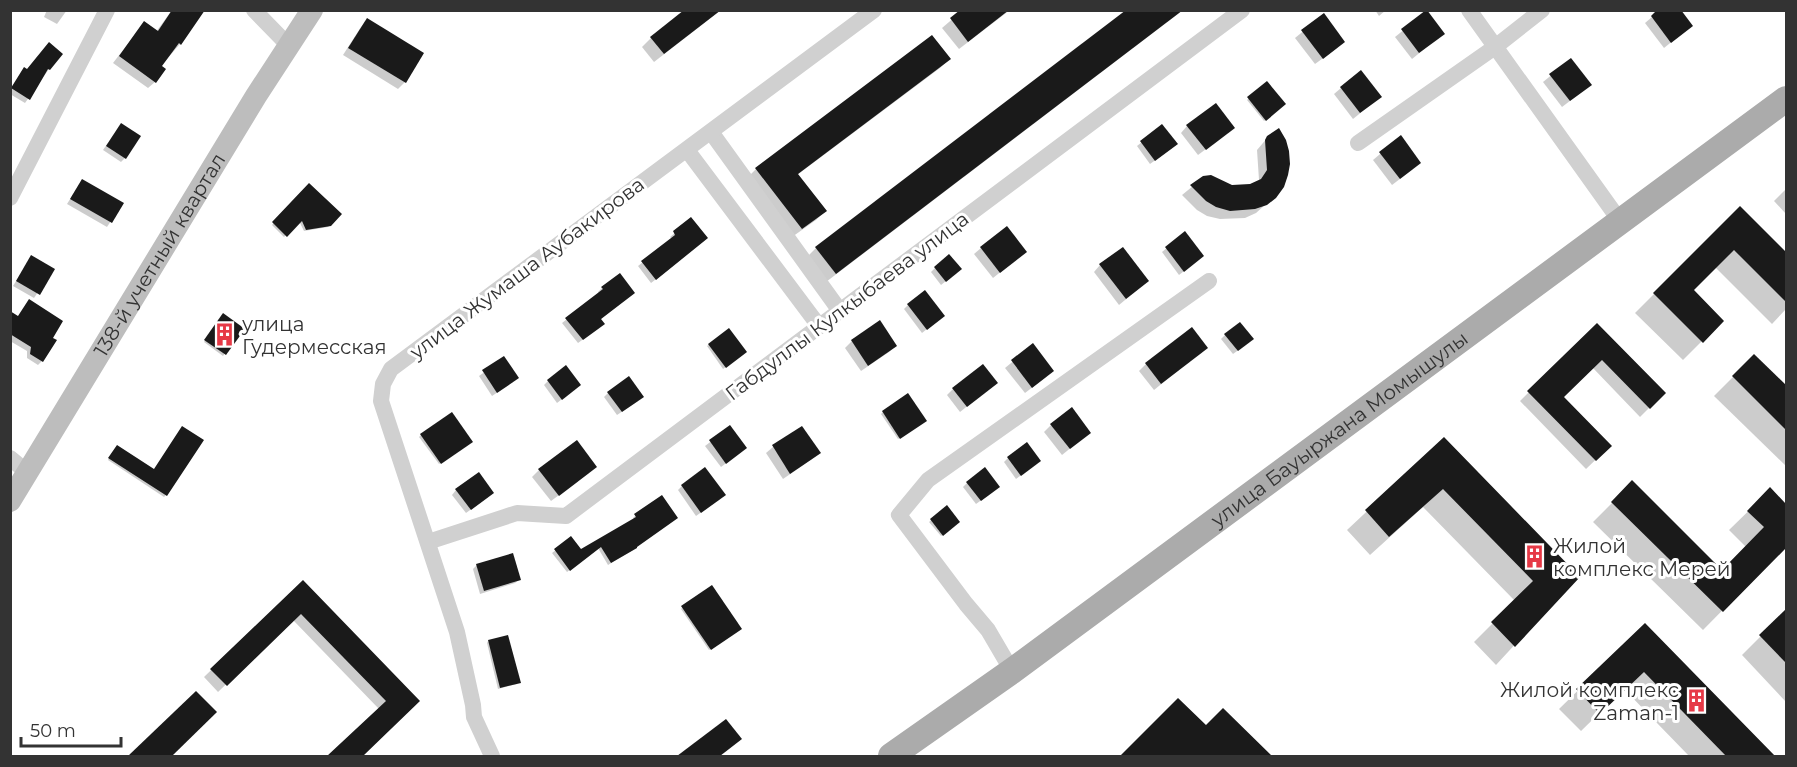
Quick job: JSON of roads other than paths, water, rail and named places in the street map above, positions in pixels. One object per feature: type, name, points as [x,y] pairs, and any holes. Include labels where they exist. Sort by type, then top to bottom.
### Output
[{"type":"main road","name":"138-й учетный квартал","points":[[10,501],[256,96],[312,10]]},
{"type":"main road","name":"улица Бауыржана Момышулы","points":[[891,756],[1012,671],[1786,99]]},
{"type":"street","points":[[10,198],[107,10]]},
{"type":"street","points":[[255,10],[290,47]]},
{"type":"street","name":"улица Жумаша Аубакирова","points":[[492,756],[474,717],[457,632],[381,401],[383,384],[391,369],[874,10]]},
{"type":"street","name":"Габдуллы Кулкыбаева улица","points":[[428,542],[517,513],[566,516],[1242,10]]},
{"type":"street","points":[[1469,10],[1620,221]]},
{"type":"street","points":[[1358,143],[1496,47],[1542,10]]},
{"type":"street","points":[[711,132],[840,311]]},
{"type":"street","points":[[687,150],[819,326]]},
{"type":"street","points":[[1012,671],[988,630],[899,515],[928,480],[1209,281]]},
{"type":"street","points":[[10,458],[28,474]]},
{"type":"place","name":"улица Гудермесская","points":[[224,335]]},
{"type":"place","name":"Жилой комплекс Мерей","points":[[1535,557]]},
{"type":"place","name":"Жилой комплекс Zaman-1","points":[[1697,701]]}]
